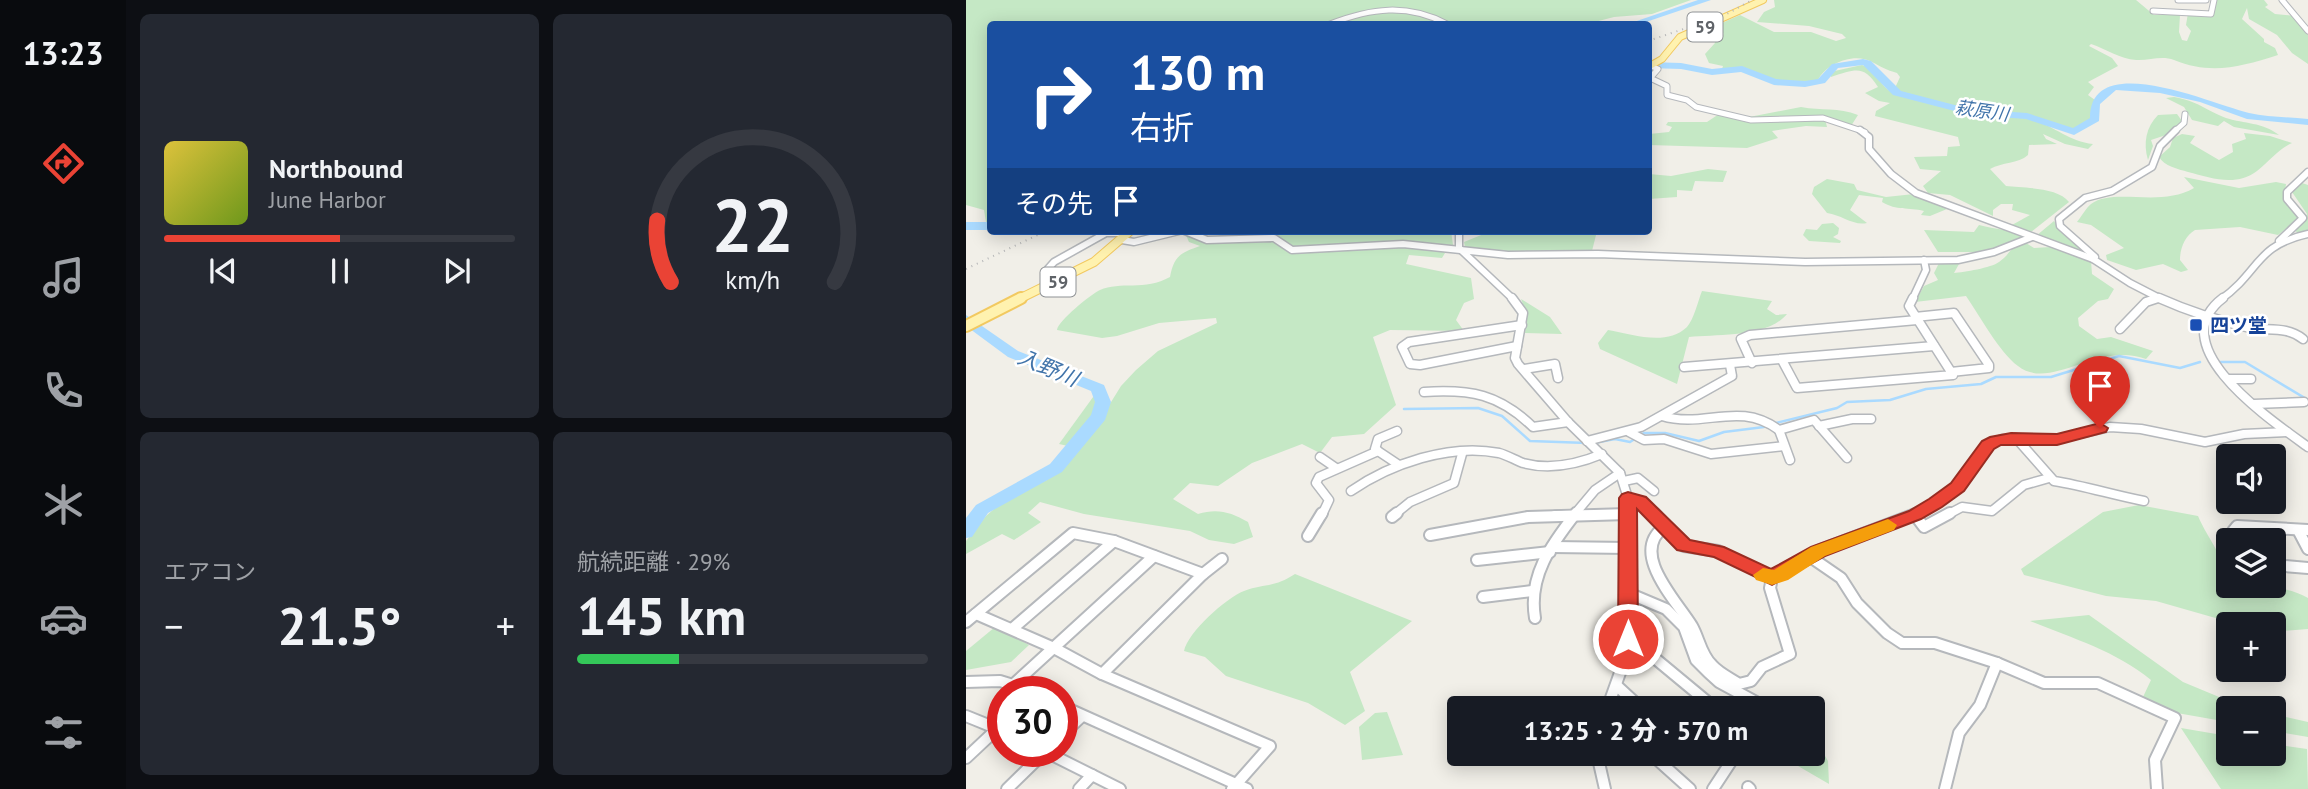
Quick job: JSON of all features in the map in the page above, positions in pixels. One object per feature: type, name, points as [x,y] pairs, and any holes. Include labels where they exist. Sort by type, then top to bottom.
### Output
[{"type":"main road","name":"59","points":[[1652,65],[1680,37],[1763,0]]},
{"type":"main road","name":"59","points":[[966,326],[1063,280],[1127,235]]},
{"type":"street","points":[[2182,12],[2179,1],[2206,0]]},
{"type":"street","points":[[2153,11],[2211,14],[2214,0]]},
{"type":"street","points":[[2283,0],[2308,31]]},
{"type":"street","points":[[1338,21],[1373,8],[1395,5],[1411,7],[1441,21]]},
{"type":"street","points":[[1652,78],[1667,86],[1667,95],[1717,112],[1768,121],[1823,118],[1865,132],[1869,136],[1869,149],[1891,174],[1916,193],[2093,259],[2117,278],[2203,318],[2263,331],[2288,329],[2303,339]]},
{"type":"street","points":[[2093,259],[2095,257],[2060,226],[2059,219],[2085,198],[2112,191],[2152,167],[2160,146],[2184,123],[2185,114]]},
{"type":"street","points":[[2281,242],[2276,240],[2303,218],[2287,199],[2287,191],[2308,172]]},
{"type":"street","points":[[2308,234],[2268,249],[2246,280],[2212,307],[2203,318],[2202,342],[2228,379],[2254,404],[2308,447]]},
{"type":"street","points":[[1063,280],[1046,271],[1054,261],[1102,235]]},
{"type":"street","points":[[1127,235],[1134,242],[1163,235]]},
{"type":"street","points":[[1195,235],[1208,240],[1274,238],[1292,250],[1404,244],[1508,255],[1598,254],[1805,262],[1975,257],[2032,237]]},
{"type":"street","points":[[1459,235],[1459,248],[1519,305],[1523,313],[1515,358],[1568,422],[1622,477],[1628,498],[1628,639],[1613,696]]},
{"type":"street","points":[[1782,360],[1797,388],[1913,376],[1922,380],[1953,376],[1909,306],[1926,270],[1924,260]]},
{"type":"street","points":[[2120,329],[2146,302],[2159,298]]},
{"type":"street","points":[[1752,363],[1741,339],[1751,335],[1954,313],[1989,368],[1951,372]]},
{"type":"street","points":[[1517,346],[1410,365],[1402,346],[1409,342],[1522,325]]},
{"type":"street","points":[[1684,368],[1934,346]]},
{"type":"street","points":[[1524,369],[1555,364],[1558,378]]},
{"type":"street","points":[[1587,441],[1629,432],[1662,416],[1732,376],[1730,365]]},
{"type":"street","points":[[2228,379],[2252,379]]},
{"type":"street","points":[[1424,392],[1486,397],[1517,410],[1533,427],[1568,422]]},
{"type":"street","points":[[2254,404],[2304,402]]},
{"type":"street","points":[[1662,416],[1692,421],[1747,415],[1761,418],[1779,430],[1790,460]]},
{"type":"street","points":[[1819,426],[1871,419]]},
{"type":"street","points":[[1779,430],[1814,420],[1847,458]]},
{"type":"street","points":[[1664,527],[1655,533],[1651,540],[1651,559],[1657,572],[1693,626],[1706,658],[1713,667],[1740,684],[1751,681],[1762,667],[1790,654],[1769,588],[1772,578],[1809,556],[1915,515],[1958,487],[1988,445],[2002,439],[2057,439],[2110,427],[2141,429],[2205,442],[2244,434],[2287,432]]},
{"type":"street","points":[[1397,431],[1378,439],[1375,449],[1399,465]]},
{"type":"street","points":[[1629,432],[1644,440],[1664,439],[1711,454],[1784,446]]},
{"type":"street","points":[[2016,438],[2029,455],[2046,468],[2049,478]]},
{"type":"street","points":[[1308,536],[1313,532],[1329,500],[1316,483],[1319,477],[1378,451]]},
{"type":"street","points":[[1351,491],[1399,465],[1429,457],[1500,453],[1539,466],[1593,458],[1599,451]]},
{"type":"street","points":[[1392,517],[1410,502],[1454,482],[1462,454]]},
{"type":"street","points":[[1320,457],[1336,468]]},
{"type":"street","points":[[1535,618],[1532,592],[1551,550],[1609,475],[1638,478],[1654,491]]},
{"type":"street","points":[[1915,515],[1924,527],[1962,507],[1992,511],[2024,485],[2049,478],[2144,501]]},
{"type":"street","points":[[1628,498],[1639,501],[1684,546],[1718,551],[1772,578]]},
{"type":"street","points":[[1430,535],[1494,520],[1577,513],[1628,514]]},
{"type":"street","points":[[2235,528],[2270,528]]},
{"type":"street","points":[[2303,530],[2308,549]]},
{"type":"street","points":[[966,622],[1073,533],[1114,541],[1203,573]]},
{"type":"street","points":[[1012,629],[1114,541]]},
{"type":"street","points":[[1477,560],[1551,550],[1628,548]]},
{"type":"street","points":[[1022,676],[1154,556]]},
{"type":"street","points":[[1809,556],[1841,578],[1857,603],[1887,633],[1902,643],[1935,643],[1997,663],[2044,683],[2084,681],[2116,688],[2175,718],[2154,754],[2152,770],[2157,789]]},
{"type":"street","points":[[1102,674],[1203,573],[1222,559]]},
{"type":"street","points":[[2286,566],[2308,568]]},
{"type":"street","points":[[1483,597],[1532,592]]},
{"type":"street","points":[[1628,593],[1666,608],[1684,627],[1696,660],[1719,682],[1745,696]]},
{"type":"street","points":[[976,614],[1054,648],[1102,674],[1270,746],[1238,787],[1078,714]]},
{"type":"street","points":[[1628,639],[1700,696]]},
{"type":"street","points":[[1945,789],[1959,733],[1980,705],[1997,663]]},
{"type":"street","points":[[966,682],[987,680]]},
{"type":"street","points":[[1617,686],[1628,696]]},
{"type":"street","points":[[966,716],[987,724]]},
{"type":"street","points":[[1078,720],[1082,716]]},
{"type":"street","points":[[966,758],[987,740]]},
{"type":"street","points":[[1600,766],[1605,789]]},
{"type":"street","points":[[1664,766],[1690,789]]},
{"type":"street","points":[[1713,789],[1728,766]]},
{"type":"street","points":[[1007,789],[1029,767]]},
{"type":"street","points":[[1076,767],[1120,789]]},
{"type":"street","points":[[1079,789],[1092,775]]},
{"type":"green space","points":[[966,0],[1691,0],[1652,14],[1599,21],[987,21],[987,222],[984,210],[966,205]]},
{"type":"green space","points":[[1774,0],[2136,0],[2154,15],[2180,15],[2179,32],[2182,40],[2187,41],[2191,31],[2186,25],[2188,13],[2213,17],[2216,0],[2264,0],[2268,5],[2265,7],[2275,14],[2295,16],[2308,34],[2308,64],[2292,53],[2277,35],[2249,19],[2247,8],[2242,19],[2264,42],[2275,48],[2278,55],[2238,66],[2213,68],[2164,58],[2130,59],[2091,44],[2089,46],[2112,58],[2118,66],[2088,82],[2094,87],[2088,95],[2095,100],[2094,119],[2073,131],[2028,115],[1968,111],[1902,93],[1895,88],[1900,77],[1897,73],[1865,59],[1841,61],[1827,69],[1818,80],[1793,84],[1747,71],[1722,69],[1723,66],[1709,63],[1705,54],[1715,43],[1714,39],[1724,34],[1713,27],[1740,15],[1774,32],[1811,32],[1836,41],[1846,38],[1842,34],[1809,26],[1757,22],[1764,12],[1775,7]]},
{"type":"green space","points":[[1862,65],[1897,95],[1952,108],[2030,119],[2084,143],[2093,144],[2088,149],[2065,144],[2043,134],[2046,139],[2057,144],[2029,145],[2028,155],[2024,158],[1990,169],[2006,186],[2057,193],[2069,202],[2031,232],[2012,225],[2030,215],[2012,210],[2013,204],[2001,204],[1993,210],[1993,216],[1950,195],[1928,193],[1923,186],[1941,171],[1920,169],[1914,157],[1947,156],[1948,147],[1960,146],[1958,137],[1875,116],[1876,111],[1890,103],[1879,101],[1865,93],[1878,87],[1864,72],[1854,71],[1831,77],[1830,72]]},
{"type":"green space","points":[[2174,97],[2195,103],[2226,118],[2266,128],[2279,135],[2234,127],[2224,121],[2218,126],[2192,120],[2184,107],[2166,98]]},
{"type":"green space","points":[[1801,107],[1858,115],[1851,126],[1834,120],[1744,118]]},
{"type":"green space","points":[[1719,114],[1748,120],[1825,119],[1827,127],[1806,126],[1772,131],[1778,138],[1747,148],[1652,145],[1652,134],[1669,132],[1672,127],[1666,125],[1668,122],[1707,122]]},
{"type":"green space","points":[[2177,114],[2182,121],[2172,133],[2151,140],[2153,146],[2148,160],[2146,141],[2151,125],[2158,115]]},
{"type":"green space","points":[[2244,133],[2270,136],[2292,143],[2249,176],[2232,180],[2214,179],[2180,170],[2159,157],[2170,147],[2173,138],[2182,134],[2195,136],[2190,143],[2219,160],[2233,152],[2232,144],[2246,139]]},
{"type":"green space","points":[[1708,169],[1727,171],[1723,182],[1695,181],[1692,191],[1677,190],[1677,197],[1652,199],[1652,174],[1671,176]]},
{"type":"green space","points":[[2184,177],[2239,188],[2276,182],[2286,184],[2284,198],[2301,217],[2278,235],[2240,227],[2195,230],[2182,247],[2180,260],[2188,270],[2181,272],[2163,264],[2136,270],[2107,260],[2106,255],[2124,248],[2091,225],[2077,222],[2091,204],[2101,199],[2167,197],[2194,188]]},
{"type":"green space","points":[[1827,179],[1854,184],[1857,190],[1886,197],[1914,194],[1947,209],[1930,216],[1921,215],[1924,211],[1893,207],[1882,202],[1883,198],[1859,195],[1850,210],[1867,223],[1857,223],[1827,213],[1812,194],[1814,187]]},
{"type":"green space","points":[[2299,182],[2308,185],[2308,230],[2298,233],[2294,230],[2304,222],[2307,214],[2292,192]]},
{"type":"green space","points":[[2054,221],[2058,228],[2088,254],[2036,236]]},
{"type":"green space","points":[[1833,223],[1839,228],[1838,234],[1833,237],[1841,241],[1840,243],[1809,241],[1803,235],[1806,229],[1817,230],[1822,224]]},
{"type":"green space","points":[[1979,225],[2027,236],[1985,252],[1938,252],[1924,230],[1974,232]]},
{"type":"green space","points":[[1186,235],[1206,241],[1271,241],[1290,251],[1402,246],[1440,249],[1445,253],[1442,258],[1409,255],[1406,264],[1471,278],[1474,299],[1464,303],[1456,320],[1464,331],[1390,330],[1373,337],[1396,405],[1364,434],[1332,437],[1320,453],[1302,444],[1252,463],[1218,486],[1190,483],[1173,499],[1198,514],[1218,511],[1230,513],[1248,522],[1253,537],[1234,544],[1209,540],[1190,531],[1084,514],[1040,502],[1028,513],[1041,522],[1014,540],[1002,534],[966,554],[966,541],[986,516],[1009,496],[1047,480],[1090,436],[1121,386],[1136,370],[1158,351],[1217,323],[1216,318],[1159,323],[1102,338],[1057,330],[1069,314],[1100,290],[1116,286],[1151,284],[1170,277],[1179,256],[1200,246],[1189,242]]},
{"type":"green space","points":[[1219,235],[1452,235],[1453,245],[1399,242],[1294,248],[1275,236],[1215,238]]},
{"type":"green space","points":[[1481,235],[1596,235],[1592,251],[1507,253],[1465,247],[1464,242]]},
{"type":"green space","points":[[2026,243],[2034,248],[2051,247],[2091,261],[2092,274],[2114,289],[2108,299],[2098,301],[2078,318],[2079,326],[2097,339],[2111,337],[2153,351],[2146,359],[2128,355],[2110,356],[2060,370],[2031,372],[2018,366],[2004,352],[1966,296],[1915,302],[1924,286],[1938,280],[1934,273],[1939,263],[1959,264],[1954,273],[1984,268],[1999,262],[2012,249]]},
{"type":"green space","points":[[1702,291],[1772,301],[1767,309],[1776,315],[1787,314],[1778,322],[1755,331],[1689,337],[1677,384],[1600,349],[1598,343],[1608,330],[1649,338],[1679,333],[1687,327],[1694,315]]},
{"type":"green space","points":[[1521,299],[1550,317],[1562,334],[1525,333],[1527,315]]},
{"type":"green space","points":[[1096,393],[1102,402],[1096,415],[1068,446],[1059,444]]},
{"type":"green space","points":[[2139,505],[2198,516],[2216,550],[2216,598],[2286,598],[2286,589],[2299,593],[2308,598],[2308,629],[2286,631],[2286,612],[2216,612],[2216,618],[2156,601],[2106,596],[2024,575],[2021,569],[2103,512]]},
{"type":"green space","points":[[1295,574],[1412,621],[1350,672],[1365,711],[1345,725],[1308,703],[1226,676],[1205,657],[1184,651],[1187,643],[1209,616],[1236,595]]},
{"type":"green space","points":[[2089,615],[2183,682],[2217,696],[2216,720],[2177,713],[2143,697],[2151,680],[2137,670],[2093,646],[2030,621]]},
{"type":"green space","points":[[995,627],[1029,645],[1011,662],[966,670],[966,651]]},
{"type":"green space","points":[[1387,712],[1403,755],[1362,760],[1359,727],[1375,713]]},
{"type":"green space","points":[[2286,717],[2308,722],[2308,737],[2286,733]]},
{"type":"green space","points":[[2181,728],[2216,734],[2216,766],[2286,766],[2286,746],[2307,749],[2308,789],[2221,789]]},
{"type":"green space","points":[[1825,756],[1828,761],[1829,784],[1798,766],[1825,766]]},
{"type":"waterway","name":"入野川","points":[[1641,21],[1707,0]]},
{"type":"waterway","name":"萩原川","points":[[1652,65],[1681,66],[1712,72],[1742,69],[1774,82],[1805,84],[1821,81],[1835,66],[1863,62],[1868,63],[1897,93],[1970,112],[2027,116],[2074,132],[2095,119],[2095,103],[2109,89],[2116,87],[2160,90],[2203,100],[2247,116],[2308,122]]},
{"type":"waterway","name":"入野川","points":[[966,226],[987,226]]},
{"type":"waterway","name":"入野川","points":[[966,319],[1013,354],[1098,388],[1103,402],[1099,416],[1056,468],[982,509],[966,532]]},
{"type":"waterway","points":[[1776,423],[1837,408],[1847,402],[1890,400],[1926,389],[1981,384],[1996,377],[2051,377],[2119,356],[2180,368],[2200,362]]},
{"type":"waterway","points":[[2220,362],[2245,362],[2308,400]]},
{"type":"waterway","points":[[1404,409],[1478,408],[1502,416],[1530,441],[1587,443]]},
{"type":"waterway","points":[[1594,443],[1615,439],[1630,442],[1644,433],[1665,433],[1699,441],[1724,432],[1764,427]]},
{"type":"railway","points":[[1652,40],[1725,15],[1752,0]]},
{"type":"railway","points":[[966,269],[1038,235]]},
{"type":"slow traffic","points":[[1763,575],[1772,578],[1781,575],[1818,551],[1888,525]]},
{"type":"place","name":"四ツ堂","points":[[2196,325]]},
{"type":"route","points":[[1628,639],[1628,498],[1639,501],[1653,512],[1684,546],[1718,551],[1772,578],[1818,551],[1915,515],[1935,503],[1958,487],[1988,445],[1996,441],[2011,438],[2057,439],[2100,428]]}]
